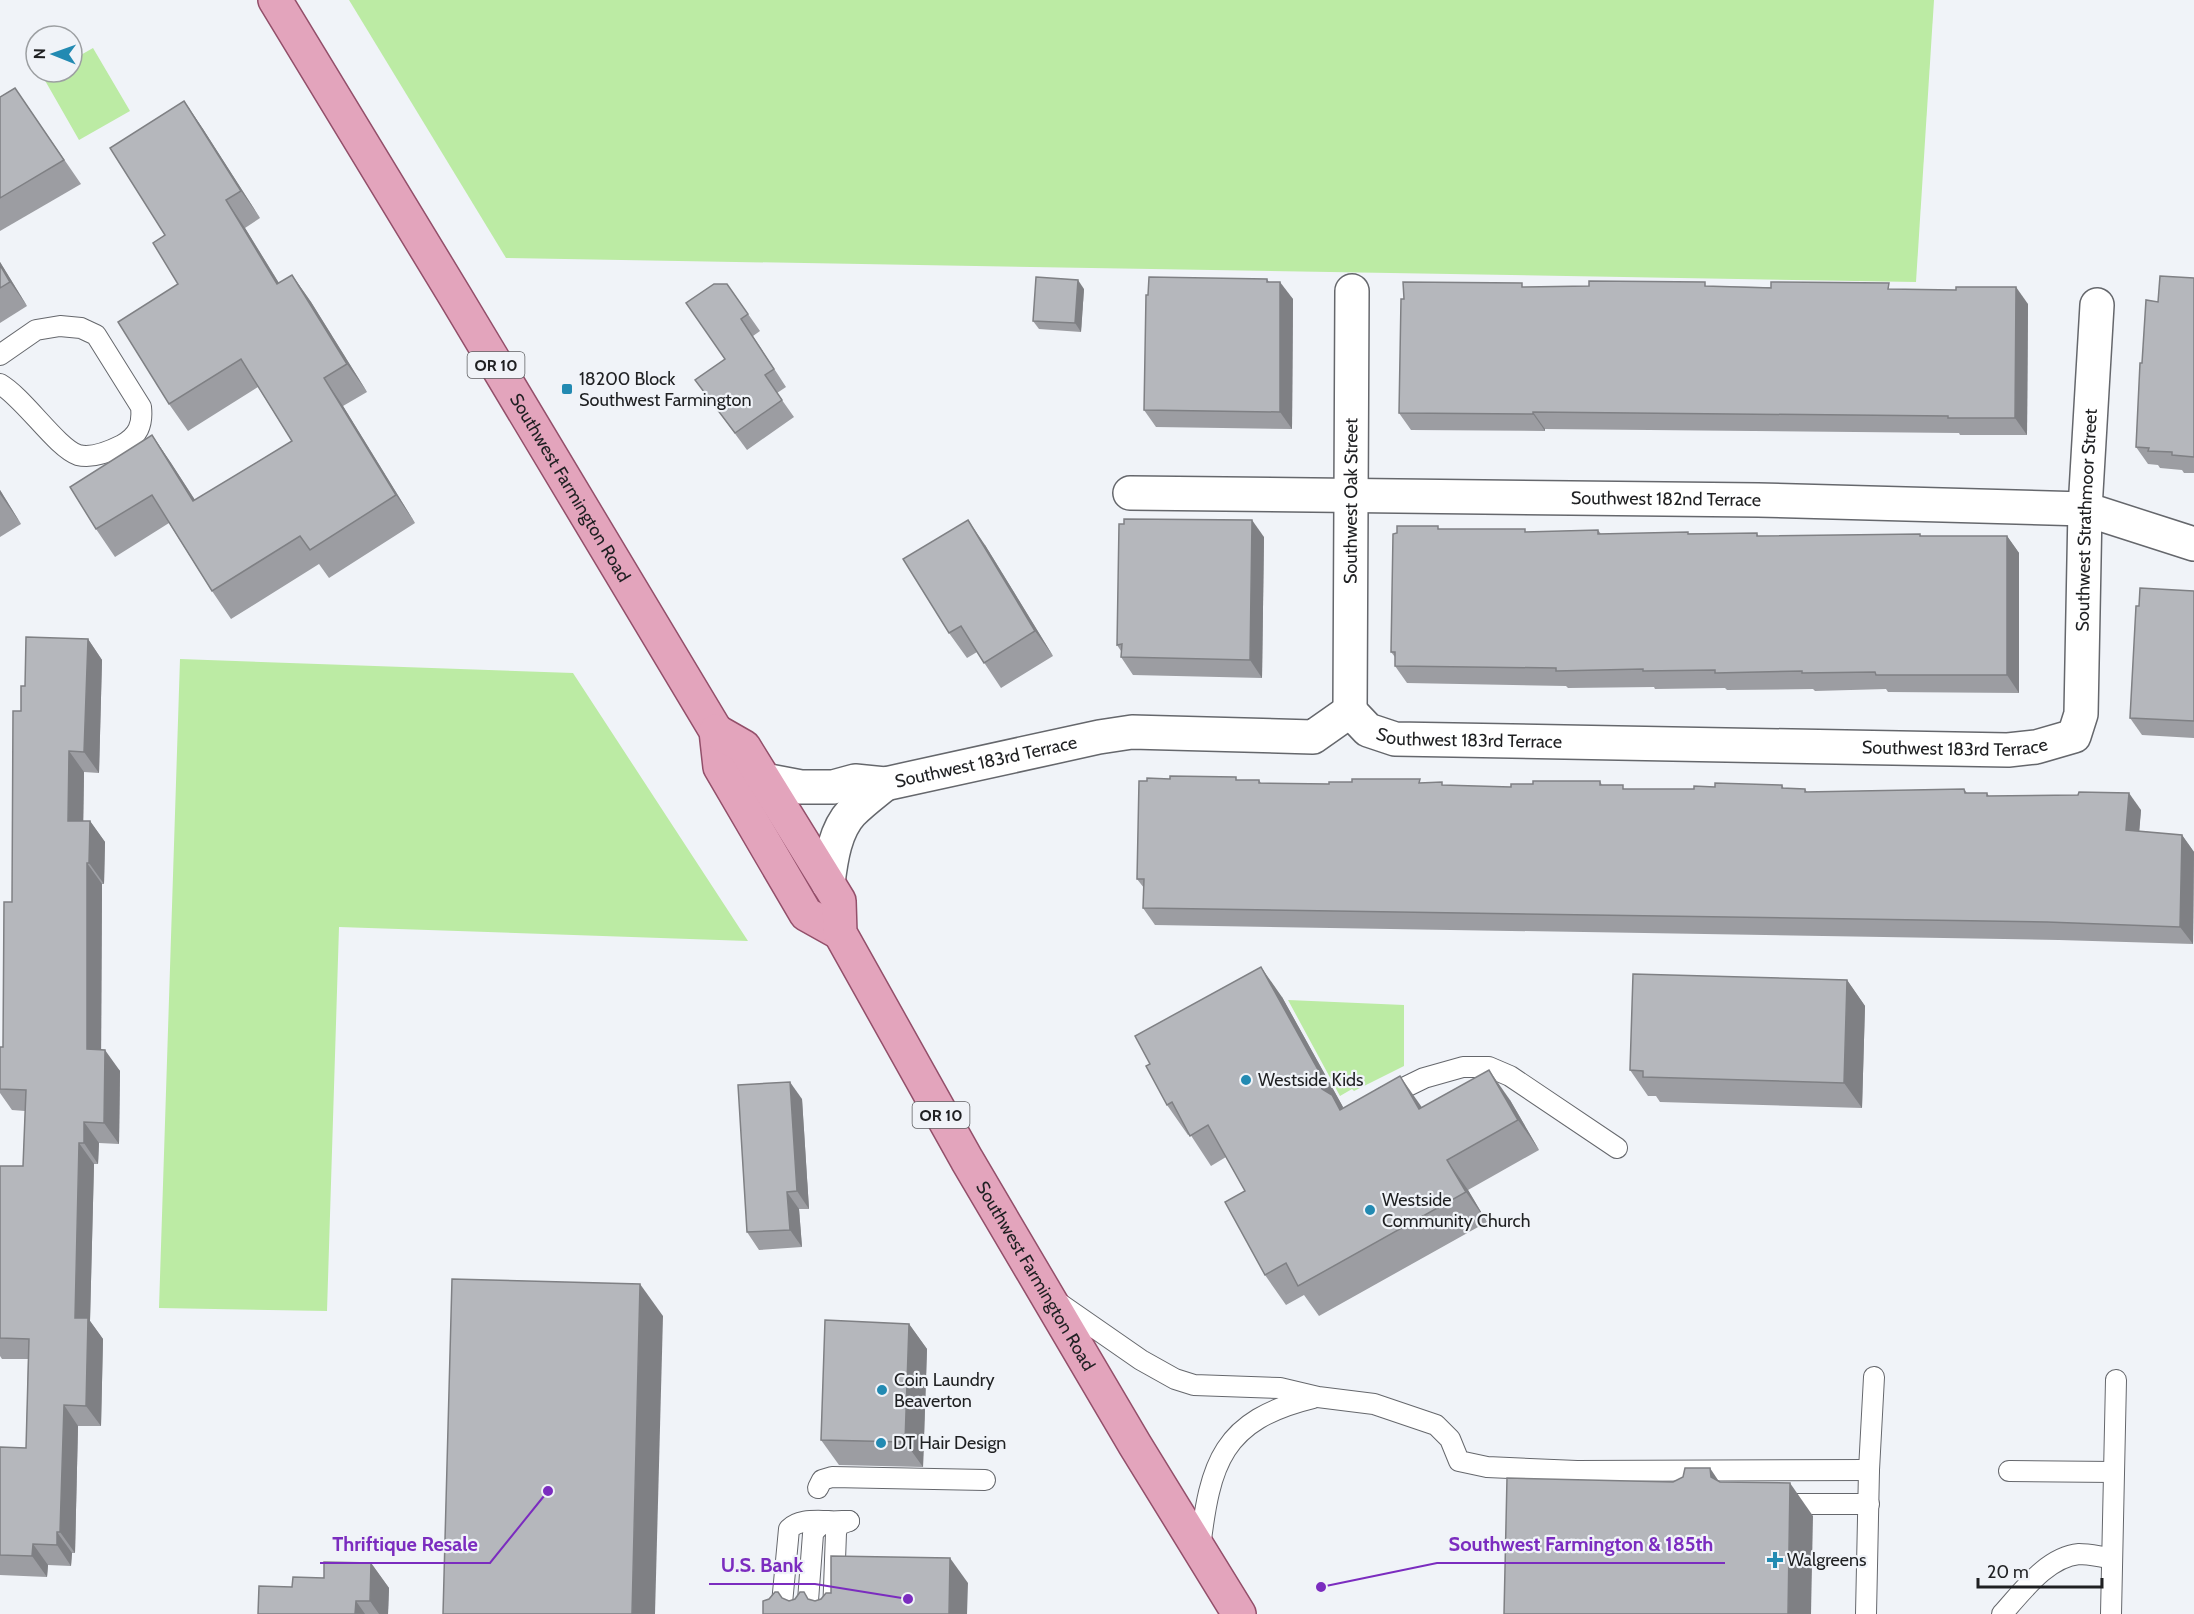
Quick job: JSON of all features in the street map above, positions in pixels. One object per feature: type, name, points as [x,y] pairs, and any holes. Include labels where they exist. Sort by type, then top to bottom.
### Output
[{"type":"main road","name":"Southwest Farmington Road","points":[[275,0],[716,731],[720,767],[806,914],[840,933]]},
{"type":"main road","name":"Southwest Farmington Road","points":[[716,731],[744,747],[839,901],[840,933],[967,1160],[1135,1444],[1239,1614]]},
{"type":"street","name":"Southwest Oak Street","points":[[1350,711],[1352,291]]},
{"type":"street","name":"Southwest Strathmoor Street","points":[[2074,736],[2082,704],[2085,509],[2097,304]]},
{"type":"street","name":"Southwest 182nd Terrace","points":[[1130,493],[1758,500],[2085,509],[2194,544]]},
{"type":"street","name":"Southwest 183rd Terrace","points":[[764,780],[801,788],[833,787],[855,781],[885,784],[1099,737],[1132,732],[1313,737],[1350,711],[1368,730],[1395,739],[2008,750],[2037,747],[2074,736]]},
{"type":"street","name":"Southwest 183rd Terrace","points":[[828,883],[831,856],[839,832],[851,813],[885,784]]},
{"type":"lane","points":[[0,355],[36,330],[60,326],[81,328],[96,335],[141,407],[142,420],[138,432],[128,442],[110,452],[94,456],[78,455],[63,444],[20,400],[0,384]]},
{"type":"lane","points":[[1363,1108],[1424,1078],[1463,1067],[1489,1067],[1510,1076],[1617,1148]]},
{"type":"lane","points":[[1047,1294],[1141,1360],[1175,1379],[1194,1385],[1280,1388],[1318,1397],[1374,1404],[1436,1425],[1450,1439],[1459,1461],[1487,1467],[1576,1471],[1869,1470]]},
{"type":"lane","points":[[1866,1614],[1869,1470],[1874,1377]]},
{"type":"lane","points":[[2111,1614],[2116,1380]]},
{"type":"lane","points":[[1200,1548],[1205,1506],[1221,1456],[1254,1419],[1287,1404],[1318,1397]]},
{"type":"lane","points":[[1576,1471],[1606,1490]]},
{"type":"lane","points":[[2009,1471],[2114,1472]]},
{"type":"lane","points":[[818,1488],[822,1480],[832,1477],[986,1480]]},
{"type":"lane","points":[[1755,1503],[1869,1504]]},
{"type":"lane","points":[[807,1614],[813,1534],[818,1526],[829,1521]]},
{"type":"lane","points":[[781,1614],[789,1529],[801,1522],[849,1521],[838,1525],[836,1533],[833,1614]]},
{"type":"lane","points":[[2002,1614],[2031,1583],[2055,1562],[2078,1554],[2112,1558]]},
{"type":"green space","points":[[349,0],[1934,0],[1916,282],[506,258]]},
{"type":"green space","points":[[93,48],[130,111],[79,140],[47,84],[84,84],[84,53]]},
{"type":"green space","points":[[180,659],[573,673],[748,941],[339,927],[327,1311],[159,1308]]},
{"type":"green space","points":[[1288,1000],[1404,1005],[1404,1066],[1340,1096]]},
{"type":"building","points":[[15,88],[64,160],[0,198],[0,97]]},
{"type":"building","points":[[184,101],[241,191],[226,200],[277,284],[292,275],[347,364],[324,378],[396,495],[310,550],[300,536],[212,591],[152,495],[96,529],[70,487],[152,435],[193,501],[292,441],[241,359],[169,404],[118,322],[178,284],[153,243],[165,235],[110,148]]},
{"type":"building","points":[[0,265],[10,282],[0,288]]},
{"type":"building","points":[[2160,276],[2194,278],[2194,457],[2172,455],[2172,452],[2148,451],[2149,448],[2136,447],[2146,300],[2158,302]]},
{"type":"building","points":[[1036,277],[1078,280],[1075,323],[1033,321]]},
{"type":"building","points":[[1149,277],[1267,279],[1267,282],[1280,282],[1280,412],[1144,410],[1146,295],[1148,295]]},
{"type":"building","points":[[1589,281],[1705,282],[1705,286],[1771,288],[1771,282],[1889,283],[1888,289],[1956,290],[1956,287],[2016,287],[2015,418],[1533,412],[1533,414],[1399,413],[1403,282],[1522,283],[1522,287],[1589,286]]},
{"type":"building","points":[[714,284],[727,284],[748,314],[741,319],[774,369],[765,375],[782,400],[735,433],[695,380],[725,359],[686,303]]},
{"type":"building","points":[[1124,519],[1252,520],[1250,660],[1121,657],[1122,644],[1117,645],[1119,524],[1124,524]]},
{"type":"building","points":[[968,520],[1035,631],[984,663],[961,626],[949,633],[903,559]]},
{"type":"building","points":[[1397,526],[1438,526],[1438,529],[1525,529],[1525,532],[1598,530],[1598,534],[1688,532],[1688,534],[1757,533],[1757,536],[1920,534],[1920,536],[2007,536],[2007,675],[1876,675],[1875,672],[1802,673],[1802,671],[1715,673],[1715,670],[1643,671],[1643,669],[1556,671],[1556,668],[1395,666],[1395,652],[1391,652],[1393,534],[1397,533]]},
{"type":"building","points":[[2140,588],[2194,591],[2194,721],[2130,718],[2136,606],[2139,606]]},
{"type":"building","points":[[26,637],[88,639],[84,752],[69,751],[68,821],[90,821],[89,863],[87,863],[87,1049],[105,1050],[104,1123],[84,1122],[84,1143],[79,1143],[75,1318],[88,1318],[86,1406],[64,1405],[60,1532],[57,1532],[57,1545],[33,1544],[32,1556],[0,1555],[0,1447],[26,1448],[29,1339],[0,1338],[0,1166],[23,1166],[26,1090],[0,1089],[0,1047],[3,1047],[4,902],[12,902],[13,711],[21,711],[21,686],[25,686]]},
{"type":"building","points":[[1170,776],[1236,777],[1236,780],[1259,780],[1259,783],[1329,784],[1329,782],[1352,782],[1352,779],[1420,779],[1419,783],[1442,782],[1442,785],[1511,787],[1511,784],[1533,784],[1533,781],[1600,781],[1600,785],[1623,785],[1623,789],[1694,789],[1694,786],[1715,787],[1715,783],[1782,785],[1782,788],[1805,789],[1805,792],[1964,789],[1965,793],[1987,793],[1987,796],[2078,795],[2079,792],[2129,793],[2126,830],[2182,835],[2180,927],[2047,922],[1143,908],[1144,879],[1137,879],[1139,781],[1147,781],[1147,778],[1170,779]]},
{"type":"building","points":[[1261,967],[1322,1077],[1320,1083],[1322,1089],[1332,1095],[1340,1110],[1400,1076],[1419,1109],[1489,1070],[1518,1120],[1447,1160],[1466,1192],[1298,1286],[1286,1263],[1265,1275],[1225,1202],[1245,1191],[1208,1125],[1190,1136],[1172,1102],[1167,1105],[1146,1066],[1150,1064],[1135,1036]]},
{"type":"building","points":[[1633,974],[1847,980],[1844,1083],[1643,1077],[1643,1071],[1630,1070]]},
{"type":"building","points":[[790,1082],[797,1191],[787,1192],[790,1230],[747,1232],[738,1085]]},
{"type":"building","points":[[452,1279],[640,1284],[632,1614],[443,1614]]},
{"type":"building","points":[[825,1320],[909,1324],[905,1442],[821,1440]]},
{"type":"building","name":"Walgreens","points":[[1685,1468],[1710,1468],[1711,1477],[1720,1482],[1790,1483],[1788,1614],[1504,1614],[1507,1478],[1673,1482],[1683,1477]]},
{"type":"building","points":[[831,1556],[950,1558],[949,1614],[763,1614],[763,1601],[769,1599],[775,1592],[789,1601],[795,1599],[800,1592],[804,1592],[808,1599],[815,1601],[821,1599],[826,1593],[831,1593]]},
{"type":"building","points":[[324,1562],[371,1563],[370,1601],[356,1601],[355,1614],[258,1614],[259,1586],[292,1587],[293,1577],[324,1578]]},
{"type":"place","name":"18200 Block Southwest Farmington","points":[[567,389]]},
{"type":"place","name":"Westside Kids","points":[[1246,1080]]},
{"type":"place","name":"Westside Community Church","points":[[1370,1210]]},
{"type":"place","name":"Coin Laundry Beaverton","points":[[882,1390]]},
{"type":"place","name":"DT Hair Design","points":[[881,1443]]},
{"type":"place","name":"Thriftique Resale","points":[[548,1491]]},
{"type":"place","name":"Walgreens","points":[[1775,1560]]},
{"type":"place","name":"Southwest Farmington & 185th","points":[[1321,1587]]},
{"type":"place","name":"U.S. Bank","points":[[908,1599]]}]
